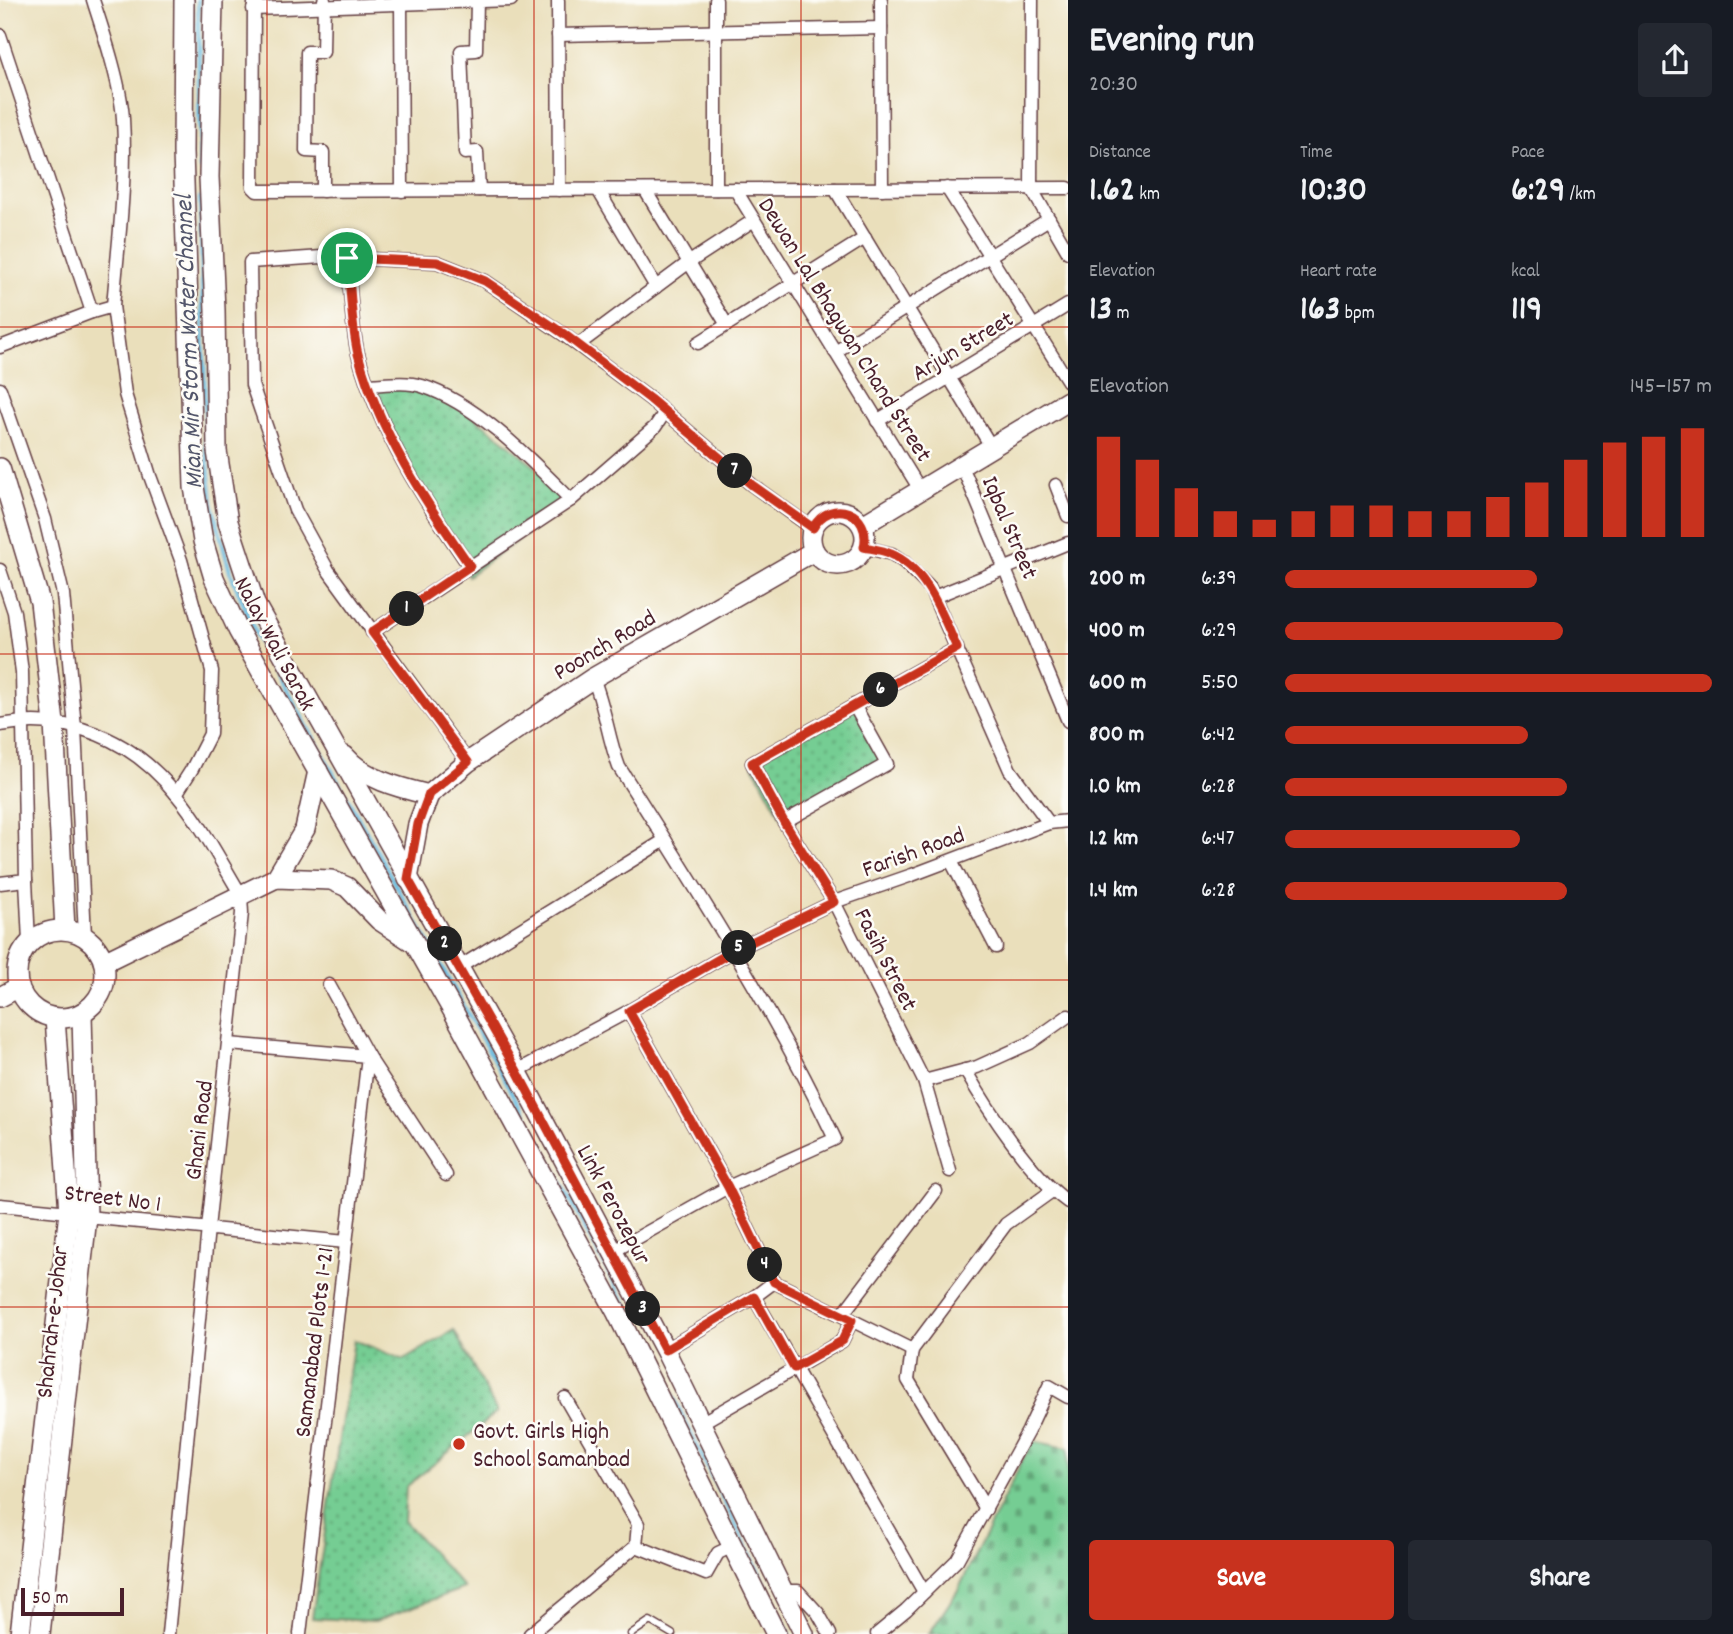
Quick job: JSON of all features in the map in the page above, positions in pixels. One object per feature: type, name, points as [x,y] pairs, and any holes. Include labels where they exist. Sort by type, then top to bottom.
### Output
[{"type":"main road","name":"Nalay Wali Sarak","points":[[184,0],[183,152],[194,487],[203,541],[214,578],[238,630],[415,943]]},
{"type":"main road","name":"Nalay Wali Sarak","points":[[213,0],[210,152],[217,450],[229,522],[255,604],[408,879]]},
{"type":"main road","points":[[183,152],[210,152]]},
{"type":"main road","points":[[863,525],[1068,401]]},
{"type":"main road","points":[[0,468],[40,602],[40,722]]},
{"type":"main road","points":[[0,504],[30,604],[58,930]]},
{"type":"main road","points":[[832,511],[850,513],[863,525],[866,540],[864,547],[859,556],[850,563],[830,564],[820,559],[814,551],[811,543],[813,528],[817,520],[832,511]]},
{"type":"main road","name":"Poonch Road","points":[[429,794],[468,762],[593,678],[814,551]]},
{"type":"main road","points":[[333,742],[350,762],[374,777],[401,788],[429,794],[418,824],[408,879]]},
{"type":"main road","points":[[276,878],[305,829],[318,771]]},
{"type":"main road","points":[[104,962],[276,878],[331,880],[347,887],[379,920],[415,943]]},
{"type":"main road","name":"Link Ferozepur","points":[[408,879],[517,1071],[662,1344],[804,1634]]},
{"type":"main road","points":[[58,930],[85,936],[94,943],[104,962],[106,977],[102,992],[94,1004],[69,1018],[55,1018],[32,1007],[19,987],[17,971],[20,956],[29,942],[58,930]]},
{"type":"main road","name":"Link Ferozepur","points":[[415,943],[635,1347],[776,1634]]},
{"type":"main road","points":[[0,997],[19,987]]},
{"type":"main road","name":"Shahrah-e-Johar","points":[[40,1634],[78,1215],[82,1013]]},
{"type":"main road","name":"Shahrah-e-Johar","points":[[20,1634],[78,1215],[55,1018]]},
{"type":"main road","points":[[635,1347],[662,1344]]},
{"type":"street","points":[[93,0],[123,116],[124,164],[113,306],[125,394],[150,476],[181,560],[212,671],[210,734],[176,794]]},
{"type":"street","points":[[511,0],[254,4],[253,187],[257,191],[1068,188]]},
{"type":"street","points":[[558,0],[559,190]]},
{"type":"street","points":[[716,0],[716,189]]},
{"type":"street","points":[[881,0],[882,189]]},
{"type":"street","points":[[1032,0],[1031,188],[1068,252]]},
{"type":"street","points":[[477,1],[477,50],[461,51],[465,153],[477,152],[479,190]]},
{"type":"street","points":[[401,2],[402,191]]},
{"type":"street","points":[[323,191],[323,152],[306,151],[306,139],[307,52],[323,52],[324,3]]},
{"type":"street","points":[[558,34],[881,28]]},
{"type":"street","points":[[0,35],[92,312]]},
{"type":"street","points":[[947,188],[1068,380]]},
{"type":"street","name":"Dewan Lal Bhagwan Chand Street","points":[[735,189],[921,491]]},
{"type":"street","points":[[835,189],[992,448]]},
{"type":"street","points":[[598,190],[656,287]]},
{"type":"street","points":[[645,190],[727,325]]},
{"type":"street","points":[[835,352],[1049,219]]},
{"type":"street","points":[[578,345],[688,263],[754,220]]},
{"type":"street","points":[[698,344],[865,238]]},
{"type":"street","points":[[468,762],[328,570],[295,510],[252,386],[250,262],[322,257],[437,262],[485,281],[578,345],[665,412],[752,485],[813,528]]},
{"type":"street","points":[[347,258],[358,352],[387,435],[416,487],[470,566]]},
{"type":"street","name":"Arjun Street","points":[[877,421],[1068,305]]},
{"type":"street","points":[[0,346],[113,306]]},
{"type":"street","points":[[369,385],[400,383],[420,386],[442,395],[471,412],[531,460],[571,499]]},
{"type":"street","points":[[0,389],[45,519],[64,594],[75,727],[85,936]]},
{"type":"street","points":[[372,632],[571,499],[655,427],[665,412]]},
{"type":"street","name":"Iqbal Street","points":[[962,466],[1068,721]]},
{"type":"street","points":[[1056,485],[1068,516]]},
{"type":"street","points":[[934,597],[1068,543]]},
{"type":"street","points":[[864,547],[892,554],[930,588],[1010,771],[1049,823]]},
{"type":"street","points":[[0,570],[14,612],[22,672],[40,722],[26,880],[29,942]]},
{"type":"street","name":"Fasih Street","points":[[950,1171],[924,1081],[834,902],[784,822],[752,763],[957,648]]},
{"type":"street","points":[[593,678],[619,767],[733,951],[814,1094],[835,1139],[728,1187],[612,1251]]},
{"type":"street","points":[[784,822],[887,764],[854,705]]},
{"type":"street","points":[[0,725],[40,722],[75,727],[98,733],[124,748],[176,794],[241,895]]},
{"type":"street","name":"Farish Road","points":[[517,1071],[733,951],[834,902],[1049,823],[1068,821]]},
{"type":"street","points":[[458,968],[665,840]]},
{"type":"street","points":[[951,861],[996,947]]},
{"type":"street","points":[[0,883],[26,880]]},
{"type":"street","name":"Ghani Road","points":[[168,1634],[242,913],[241,895]]},
{"type":"street","points":[[329,985],[368,1056],[446,1175]]},
{"type":"street","points":[[629,1011],[728,1187],[774,1282],[912,1350]]},
{"type":"street","points":[[924,1081],[965,1070],[1030,1043],[1068,1016]]},
{"type":"street","points":[[229,1044],[368,1056]]},
{"type":"street","name":"Samanabad Plots 1-21","points":[[300,1634],[368,1056]]},
{"type":"street","points":[[965,1070],[1001,1126],[1052,1191],[1068,1202]]},
{"type":"street","points":[[701,1423],[842,1341],[847,1318],[936,1191]]},
{"type":"street","points":[[986,1509],[908,1380],[912,1350],[1006,1224],[1052,1191]]},
{"type":"street","name":"Street No 1","points":[[0,1205],[346,1242]]},
{"type":"street","points":[[662,1344],[754,1297],[774,1282]]},
{"type":"street","points":[[754,1297],[923,1592]]},
{"type":"street","points":[[877,1634],[957,1560],[1028,1431],[1049,1386],[1068,1397]]},
{"type":"street","points":[[530,1634],[636,1546],[638,1524],[565,1398]]},
{"type":"street","points":[[636,1546],[706,1574],[718,1553],[733,1546]]},
{"type":"street","points":[[784,1591],[798,1591],[818,1612],[830,1634]]},
{"type":"lane","points":[[631,1634],[650,1621],[672,1634]]},
{"type":"green space","points":[[370,386],[419,389],[458,407],[500,437],[573,500],[468,576],[386,427]]},
{"type":"green space","points":[[854,705],[887,764],[784,822],[752,763]]},
{"type":"green space","points":[[454,1330],[497,1412],[406,1487],[404,1521],[464,1588],[375,1621],[312,1618],[354,1340],[404,1360]]},
{"type":"green space","points":[[1032,1441],[1068,1448],[1068,1634],[929,1634],[958,1590]]},
{"type":"waterway","name":"Mian Mir Storm Water Channel","points":[[198,0],[200,168]]},
{"type":"waterway","name":"Mian Mir Storm Water Channel","points":[[200,198],[206,446],[212,504],[230,571],[257,637],[532,1128],[658,1366],[789,1634]]},
{"type":"place","name":"Govt. Girls High School Samanbad","points":[[459,1444]]},
{"type":"route","points":[[347,258],[437,262],[485,281],[564,334],[650,399],[752,485],[813,528],[824,514],[841,510],[850,513],[863,525],[866,540],[864,547],[892,554],[930,588],[957,648],[752,763],[784,822],[834,902],[733,951],[629,1011],[728,1187],[774,1282],[852,1320],[842,1341],[794,1368],[754,1297],[665,1350],[517,1071],[408,879],[418,824],[429,794],[468,762],[372,632],[470,566],[422,497],[387,435],[358,352],[347,258]]}]
